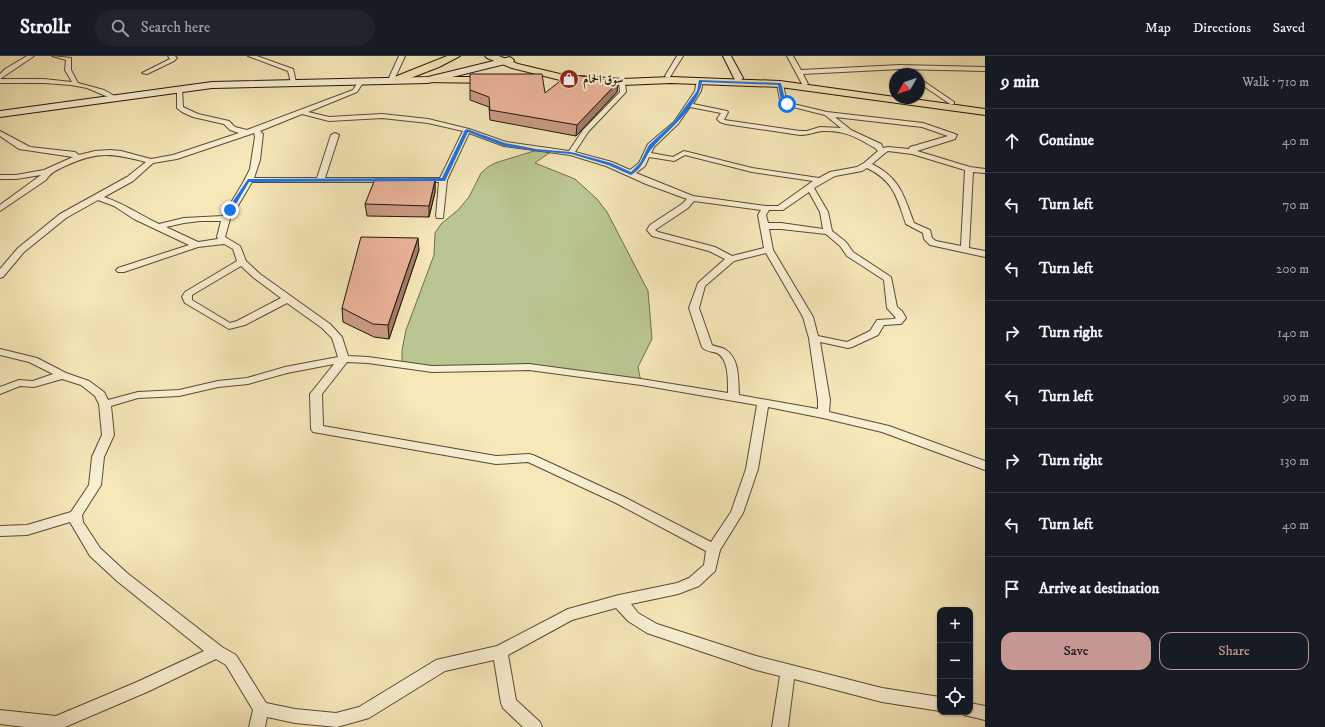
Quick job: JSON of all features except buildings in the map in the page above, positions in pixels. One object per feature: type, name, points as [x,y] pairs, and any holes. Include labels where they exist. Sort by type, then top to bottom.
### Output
[{"type":"main road","points":[[393,80],[436,66],[455,56]]},
{"type":"main road","points":[[727,56],[738,78]]},
{"type":"main road","points":[[425,80],[500,58],[542,70],[590,77],[668,76],[738,78],[805,84],[889,96]]},
{"type":"main road","points":[[500,58],[536,72],[588,80]]},
{"type":"main road","points":[[0,115],[212,85],[361,80],[504,80]]},
{"type":"main road","points":[[527,80],[588,80],[622,82],[700,80],[780,84],[985,112]]},
{"type":"main road","points":[[925,100],[985,107]]},
{"type":"street","points":[[0,77],[7,70],[31,56]]},
{"type":"street","points":[[56,56],[69,59],[68,70],[75,81],[74,85]]},
{"type":"street","points":[[145,73],[174,58],[171,56],[165,56]]},
{"type":"street","points":[[251,56],[291,70],[294,82]]},
{"type":"street","points":[[393,80],[402,56]]},
{"type":"street","points":[[668,76],[680,56]]},
{"type":"street","points":[[790,56],[805,84]]},
{"type":"street","points":[[799,72],[900,67],[985,69]]},
{"type":"street","points":[[0,69],[7,70]]},
{"type":"street","points":[[0,177],[16,177],[46,172],[77,158],[94,153],[121,153],[151,161],[174,157],[251,131],[355,91],[361,80]]},
{"type":"street","points":[[631,173],[642,164],[651,146],[676,123],[698,91],[700,80]]},
{"type":"street","points":[[0,81],[40,81],[74,85],[103,91],[115,98]]},
{"type":"street","points":[[571,153],[585,131],[623,92],[622,82]]},
{"type":"street","points":[[780,84],[783,100],[787,104],[827,114],[923,126],[953,135],[952,137],[913,150],[913,152]]},
{"type":"street","points":[[925,84],[952,103]]},
{"type":"street","points":[[179,89],[180,108],[184,112],[210,120],[227,122],[235,131],[251,131],[259,134],[252,173],[226,219],[222,228],[221,237],[237,248],[242,262],[267,284],[326,326],[338,337],[344,359]]},
{"type":"street","points":[[688,105],[723,111],[725,112],[720,118],[722,121],[726,122],[800,133],[808,133],[820,129],[849,131]]},
{"type":"street","points":[[303,112],[329,119],[398,117],[428,121],[467,130],[518,148],[571,153],[609,164],[649,182],[692,198],[766,208],[780,208],[820,180],[833,174],[859,169],[867,165],[882,151],[888,149],[913,152],[969,169],[985,171]]},
{"type":"street","points":[[827,114],[849,131],[878,146],[882,151]]},
{"type":"street","points":[[440,216],[443,180],[467,130]]},
{"type":"street","points":[[0,133],[22,147],[74,154],[77,158]]},
{"type":"street","points":[[320,180],[335,136]]},
{"type":"street","points":[[647,154],[674,159],[684,153],[752,170],[820,180]]},
{"type":"street","points":[[0,275],[21,250],[63,216],[130,179],[151,161]]},
{"type":"street","points":[[867,165],[880,170],[896,185],[910,224],[927,232],[928,239],[933,243],[985,254]]},
{"type":"street","points":[[965,250],[969,169]]},
{"type":"street","points":[[0,209],[20,192],[43,178],[46,172]]},
{"type":"street","points":[[248,180],[443,180]]},
{"type":"street","points":[[810,187],[824,212],[828,232]]},
{"type":"street","points":[[96,197],[118,204],[137,217],[197,245]]},
{"type":"street","points":[[692,198],[685,206],[653,227],[651,230],[655,234],[712,249],[731,259]]},
{"type":"street","points":[[766,208],[762,215],[769,250],[808,317],[814,338],[824,400],[823,414]]},
{"type":"street","points":[[160,227],[171,222],[181,220],[226,219]]},
{"type":"street","points":[[765,226],[781,226],[828,232],[843,244],[850,254],[888,279],[892,308],[899,313],[901,318],[900,320],[897,322],[881,322],[874,333],[848,346],[814,338]]},
{"type":"street","points":[[121,270],[197,245],[225,241]]},
{"type":"street","points":[[733,397],[733,373],[726,354],[707,347],[694,308],[701,285],[731,259],[769,250]]},
{"type":"street","points":[[242,262],[188,294],[188,301],[229,326],[240,323],[287,299]]},
{"type":"street","points":[[0,352],[33,360],[62,375],[85,383],[100,394],[105,404],[108,435],[98,457],[95,484],[76,515],[76,522],[95,552],[122,577],[230,660],[262,709],[295,716],[336,720],[363,713],[441,665],[500,652],[568,615],[619,601],[678,588],[694,582],[710,567],[713,549],[737,513],[752,469],[764,402]]},
{"type":"street","points":[[344,359],[316,394],[317,429],[496,460],[529,458],[620,500],[713,549]]},
{"type":"street","points":[[105,404],[138,395],[179,393],[218,384],[248,381],[285,370],[344,359],[368,360],[432,369],[529,367],[641,382],[764,402],[823,414],[886,429],[985,466]]},
{"type":"street","points":[[0,391],[19,383],[34,384],[62,375]]},
{"type":"street","points":[[0,531],[27,530],[76,515]]},
{"type":"street","points":[[619,601],[633,618],[652,629],[756,663],[882,695],[937,704]]},
{"type":"street","points":[[0,717],[56,723],[142,687],[218,652]]},
{"type":"street","points":[[500,652],[509,703],[534,727]]},
{"type":"street","points":[[780,727],[788,671]]},
{"type":"street","points":[[257,727],[262,709]]},
{"type":"street","points":[[973,711],[985,713]]},
{"type":"green space","points":[[534,151],[552,151],[535,163],[575,179],[597,199],[607,212],[648,291],[652,339],[638,367],[641,382],[529,367],[402,366],[402,350],[406,330],[434,255],[435,233],[441,224],[458,210],[469,197],[481,173],[488,167],[495,163]]},
{"type":"place","name":"سوق الحمام","points":[[569,79]]},
{"type":"route","points":[[230,210],[248,180],[443,180],[467,130],[518,148],[571,153],[609,164],[631,173],[642,164],[651,146],[676,123],[698,91],[700,80],[780,84],[783,100],[787,104]]}]
